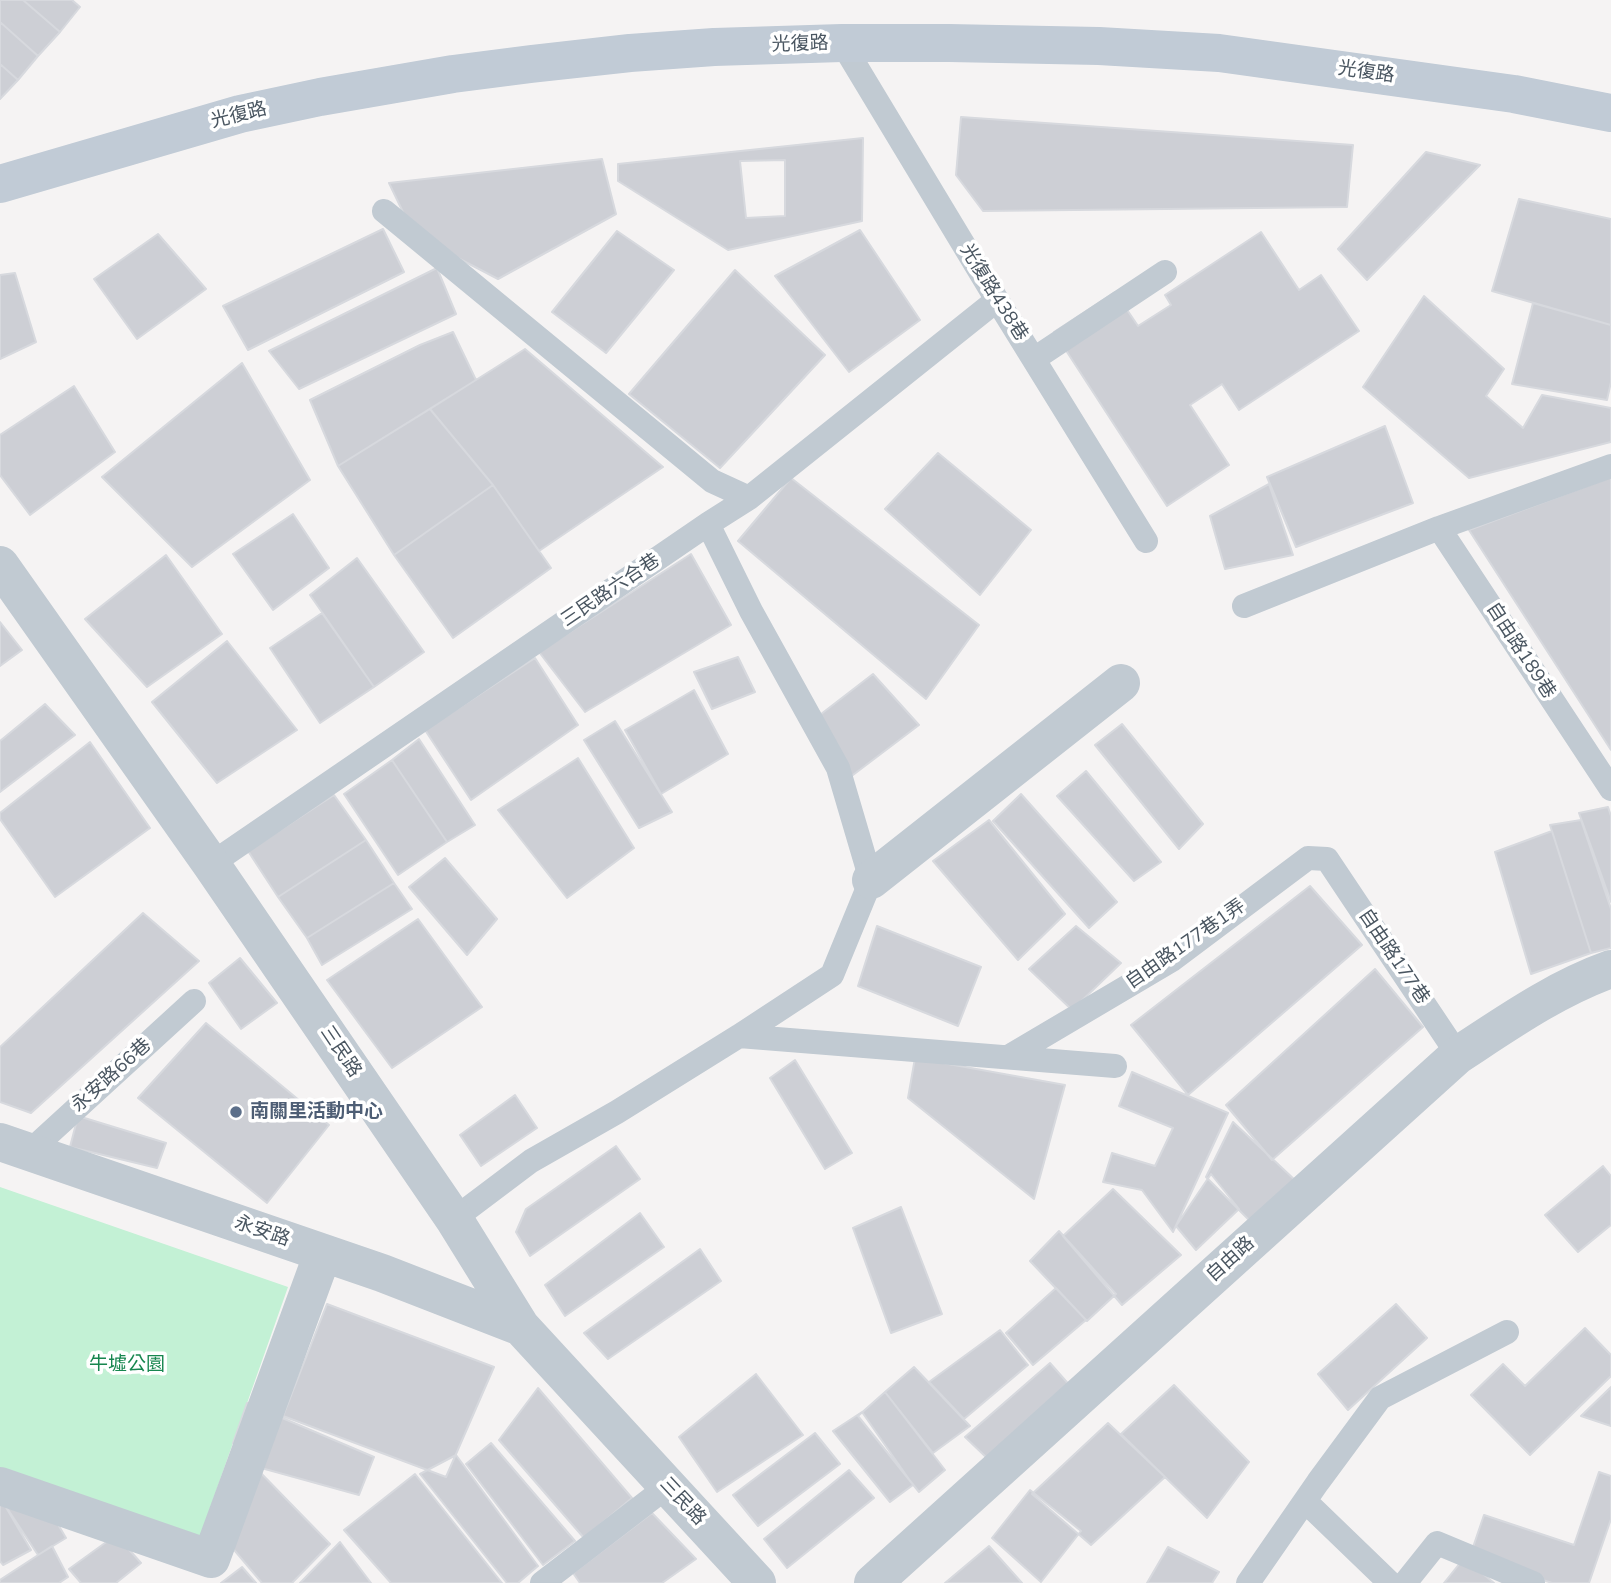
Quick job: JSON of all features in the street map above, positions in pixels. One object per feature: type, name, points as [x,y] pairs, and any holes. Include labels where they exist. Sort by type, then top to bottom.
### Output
[{"type":"main road","name":"光復路","points":[[0,184],[240,114],[320,97],[453,74],[631,53],[714,47],[949,43],[1099,46],[1219,53],[1514,94],[1611,113]]},
{"type":"street","name":"三民路","points":[[0,565],[211,864],[454,1219],[521,1327],[757,1583]]},
{"type":"street","points":[[871,880],[1121,682]]},
{"type":"street","name":"自由路","points":[[873,1583],[1458,1055],[1530,1007],[1611,969]]},
{"type":"street","name":"永安路","points":[[15,1147],[382,1273],[521,1327]]},
{"type":"street","points":[[0,1486],[211,1559],[323,1253]]},
{"type":"lane","name":"光復路438巷","points":[[842,44],[1146,541]]},
{"type":"lane","points":[[384,211],[712,481],[749,498]]},
{"type":"lane","points":[[1034,359],[1165,272]]},
{"type":"lane","name":"三民路六合巷","points":[[211,864],[749,498],[997,300]]},
{"type":"lane","points":[[1244,606],[1439,528],[1611,466]]},
{"type":"lane","points":[[454,1219],[531,1161],[617,1112],[832,975],[871,880],[838,768],[751,611],[708,524]]},
{"type":"lane","name":"自由路189巷","points":[[1439,528],[1608,777]]},
{"type":"lane","name":"自由路177巷1弄","points":[[1008,1057],[1171,960],[1308,858],[1327,859]]},
{"type":"lane","name":"自由路177巷","points":[[1327,859],[1458,1055]]},
{"type":"lane","name":"永安路66巷","points":[[15,1147],[194,1001]]},
{"type":"lane","points":[[739,1036],[1115,1066]]},
{"type":"lane","points":[[1248,1583],[1380,1398],[1507,1332]]},
{"type":"lane","points":[[542,1583],[668,1486]]},
{"type":"lane","points":[[1305,1501],[1390,1583]]},
{"type":"lane","points":[[1405,1583],[1437,1543],[1533,1583]]},
{"type":"green space","name":"牛墟公園","points":[[0,1187],[288,1287],[197,1545],[0,1477]]},
{"type":"building","points":[[0,0],[23,0],[60,32],[38,56],[0,22]]},
{"type":"building","points":[[23,0],[72,0],[80,7],[60,32]]},
{"type":"building","points":[[0,22],[38,56],[18,80],[0,64]]},
{"type":"building","points":[[0,64],[18,80],[0,99]]},
{"type":"building","points":[[961,117],[1353,145],[1347,207],[983,211],[956,175]]},
{"type":"building","points":[[863,138],[862,221],[728,250],[618,181],[618,164]]},
{"type":"building","points":[[1426,152],[1480,165],[1367,280],[1338,249]]},
{"type":"building","points":[[602,159],[616,214],[498,279],[414,235],[389,183]]},
{"type":"building","points":[[785,160],[785,216],[746,218],[740,161]]},
{"type":"building","points":[[1519,199],[1611,219],[1611,325],[1492,291]]},
{"type":"building","points":[[383,229],[404,272],[248,350],[223,306]]},
{"type":"building","points":[[860,230],[920,320],[849,372],[775,276]]},
{"type":"building","points":[[617,231],[674,270],[606,353],[552,312]]},
{"type":"building","points":[[1261,232],[1299,290],[1321,275],[1359,331],[1239,410],[1222,384],[1190,405],[1229,465],[1167,506],[1054,332],[1115,292],[1138,326],[1171,305],[1165,295]]},
{"type":"building","points":[[158,234],[206,289],[137,339],[94,279]]},
{"type":"building","points":[[437,268],[456,314],[299,389],[269,351]]},
{"type":"building","points":[[735,270],[825,355],[720,468],[629,394]]},
{"type":"building","points":[[15,273],[36,342],[0,359],[0,275]]},
{"type":"building","points":[[1424,296],[1504,369],[1486,396],[1523,428],[1542,395],[1611,408],[1611,442],[1469,478],[1363,387]]},
{"type":"building","points":[[1533,303],[1611,325],[1611,382],[1607,400],[1512,384]]},
{"type":"building","points":[[453,332],[476,380],[338,466],[310,400],[420,345]]},
{"type":"building","points":[[525,349],[663,467],[539,551],[493,485],[430,409]]},
{"type":"building","points":[[242,363],[310,480],[192,567],[102,477]]},
{"type":"building","points":[[74,386],[115,452],[30,515],[0,475],[0,435]]},
{"type":"building","points":[[430,409],[493,485],[394,555],[338,466]]},
{"type":"building","points":[[1385,426],[1413,503],[1296,547],[1267,477]]},
{"type":"building","points":[[938,453],[1031,530],[980,595],[885,509]]},
{"type":"building","points":[[1611,477],[1611,750],[1469,530]]},
{"type":"building","points":[[791,478],[979,625],[926,699],[738,541]]},
{"type":"building","points":[[1269,484],[1293,555],[1225,569],[1210,516]]},
{"type":"building","points":[[493,485],[551,568],[453,638],[394,555]]},
{"type":"building","points":[[293,514],[329,568],[273,610],[233,554]]},
{"type":"building","points":[[691,554],[731,625],[585,712],[539,652]]},
{"type":"building","points":[[166,555],[222,634],[147,687],[85,619]]},
{"type":"building","points":[[357,558],[424,652],[374,687],[310,595]]},
{"type":"building","points":[[322,613],[374,687],[320,723],[270,648]]},
{"type":"building","points":[[0,622],[22,650],[0,666]]},
{"type":"building","points":[[227,641],[297,730],[217,783],[152,702]]},
{"type":"building","points":[[738,657],[755,692],[712,709],[694,672]]},
{"type":"building","points":[[535,658],[578,725],[471,800],[425,730]]},
{"type":"building","points":[[873,674],[919,725],[849,778],[812,721]]},
{"type":"building","points":[[694,690],[728,754],[661,794],[625,730]]},
{"type":"building","points":[[45,704],[75,735],[0,792],[0,741]]},
{"type":"building","points":[[615,721],[672,812],[639,828],[584,740]]},
{"type":"building","points":[[1122,724],[1203,824],[1179,849],[1095,745]]},
{"type":"building","points":[[419,739],[475,825],[447,842],[392,760]]},
{"type":"building","points":[[90,742],[150,828],[55,897],[0,819],[0,813]]},
{"type":"building","points":[[578,758],[634,848],[567,898],[498,810]]},
{"type":"building","points":[[392,760],[447,842],[398,875],[344,794]]},
{"type":"building","points":[[1086,771],[1161,862],[1134,881],[1057,796]]},
{"type":"building","points":[[1021,794],[1117,902],[1089,928],[993,821]]},
{"type":"building","points":[[334,795],[366,840],[278,897],[248,851]]},
{"type":"building","points":[[1608,807],[1611,816],[1611,902],[1579,813]]},
{"type":"building","points":[[989,820],[1065,914],[1018,960],[933,861]]},
{"type":"building","points":[[1581,820],[1611,909],[1611,948],[1591,953],[1550,825]]},
{"type":"building","points":[[1552,831],[1591,953],[1531,974],[1495,852]]},
{"type":"building","points":[[366,840],[394,883],[307,938],[278,897]]},
{"type":"building","points":[[445,858],[497,919],[467,955],[409,887]]},
{"type":"building","points":[[394,883],[412,909],[322,965],[307,938]]},
{"type":"building","points":[[1310,886],[1362,945],[1188,1095],[1131,1025]]},
{"type":"building","points":[[143,913],[199,961],[31,1113],[0,1102],[0,1047]]},
{"type":"building","points":[[418,919],[482,1007],[392,1068],[327,980]]},
{"type":"building","points":[[877,926],[981,967],[958,1026],[858,986]]},
{"type":"building","points":[[1076,926],[1121,963],[1072,1010],[1029,969]]},
{"type":"building","points":[[240,958],[277,1003],[241,1029],[209,983]]},
{"type":"building","points":[[1375,969],[1423,1027],[1272,1160],[1226,1105]]},
{"type":"building","name":"南關里活動中心","points":[[206,1023],[329,1125],[267,1203],[138,1098]]},
{"type":"building","points":[[915,1058],[1065,1085],[1034,1199],[908,1098]]},
{"type":"building","points":[[795,1060],[852,1153],[825,1169],[770,1078]]},
{"type":"building","points":[[1132,1072],[1228,1113],[1173,1232],[1142,1190],[1103,1182],[1112,1153],[1155,1166],[1173,1128],[1119,1106]]},
{"type":"building","points":[[515,1095],[537,1128],[481,1166],[460,1135]]},
{"type":"building","points":[[78,1116],[166,1143],[157,1168],[70,1147]]},
{"type":"building","points":[[1233,1122],[1296,1181],[1252,1223],[1206,1177]]},
{"type":"building","points":[[616,1146],[640,1179],[530,1256],[516,1232],[526,1209]]},
{"type":"building","points":[[1603,1166],[1611,1176],[1611,1225],[1578,1252],[1545,1215]]},
{"type":"building","points":[[1211,1174],[1239,1209],[1196,1250],[1176,1226]]},
{"type":"building","points":[[1113,1189],[1181,1255],[1122,1305],[1063,1236]]},
{"type":"building","points":[[901,1207],[942,1314],[891,1333],[853,1228]]},
{"type":"building","points":[[640,1213],[664,1247],[565,1316],[545,1285]]},
{"type":"building","points":[[1059,1231],[1116,1294],[1087,1321],[1030,1261]]},
{"type":"building","points":[[700,1249],[721,1281],[608,1359],[584,1333]]},
{"type":"building","points":[[1056,1288],[1086,1320],[1033,1365],[1006,1333]]},
{"type":"building","points":[[327,1304],[494,1367],[446,1477],[283,1416]]},
{"type":"building","points":[[1396,1304],[1427,1338],[1348,1410],[1318,1374]]},
{"type":"building","points":[[1585,1328],[1611,1355],[1611,1376],[1530,1455],[1471,1395],[1503,1364],[1525,1386]]},
{"type":"building","points":[[1000,1330],[1028,1365],[964,1419],[929,1382]]},
{"type":"building","points":[[1050,1363],[1072,1388],[988,1459],[965,1437]]},
{"type":"building","points":[[914,1367],[970,1426],[933,1453],[885,1392]]},
{"type":"building","points":[[756,1374],[803,1435],[717,1492],[679,1437]]},
{"type":"building","points":[[1174,1385],[1249,1462],[1207,1518],[1121,1434]]},
{"type":"building","points":[[1611,1387],[1611,1426],[1581,1416]]},
{"type":"building","points":[[538,1388],[632,1498],[584,1538],[499,1440]]},
{"type":"building","points":[[885,1392],[945,1470],[919,1492],[858,1416]]},
{"type":"building","points":[[247,1403],[374,1457],[359,1495],[254,1466],[233,1443]]},
{"type":"building","points":[[862,1412],[913,1485],[890,1502],[833,1431]]},
{"type":"building","points":[[1108,1423],[1165,1477],[1091,1545],[1032,1494]]},
{"type":"building","points":[[815,1433],[840,1464],[758,1526],[733,1495]]},
{"type":"building","points":[[491,1443],[575,1541],[543,1565],[466,1464]]},
{"type":"building","points":[[456,1455],[538,1566],[518,1583],[507,1583],[420,1474]]},
{"type":"building","points":[[254,1466],[330,1544],[292,1583],[262,1583],[213,1525]]},
{"type":"building","points":[[849,1470],[874,1498],[787,1568],[764,1539]]},
{"type":"building","points":[[1599,1472],[1611,1476],[1611,1519],[1589,1583],[1552,1583],[1470,1556],[1484,1515],[1574,1545]]},
{"type":"building","points":[[415,1474],[502,1583],[391,1583],[344,1530]]},
{"type":"building","points":[[36,1487],[66,1538],[38,1555],[3,1502]]},
{"type":"building","points":[[1030,1490],[1081,1531],[1041,1582],[992,1538]]},
{"type":"building","points":[[0,1497],[31,1550],[3,1565],[0,1561]]},
{"type":"building","points":[[652,1513],[696,1559],[662,1583],[580,1583],[573,1573]]},
{"type":"building","points":[[116,1535],[141,1563],[116,1583],[81,1583],[69,1569]]},
{"type":"building","points":[[340,1542],[371,1583],[300,1583]]},
{"type":"building","points":[[52,1546],[68,1577],[59,1583],[0,1583],[0,1580]]},
{"type":"building","points":[[989,1546],[1022,1583],[945,1583]]},
{"type":"building","points":[[1168,1547],[1219,1572],[1212,1583],[1147,1583]]},
{"type":"building","points":[[1464,1558],[1494,1583],[1444,1583]]},
{"type":"building","points":[[242,1567],[256,1583],[221,1583]]},
{"type":"place","name":"南關里活動中心","points":[[236,1112]]}]
